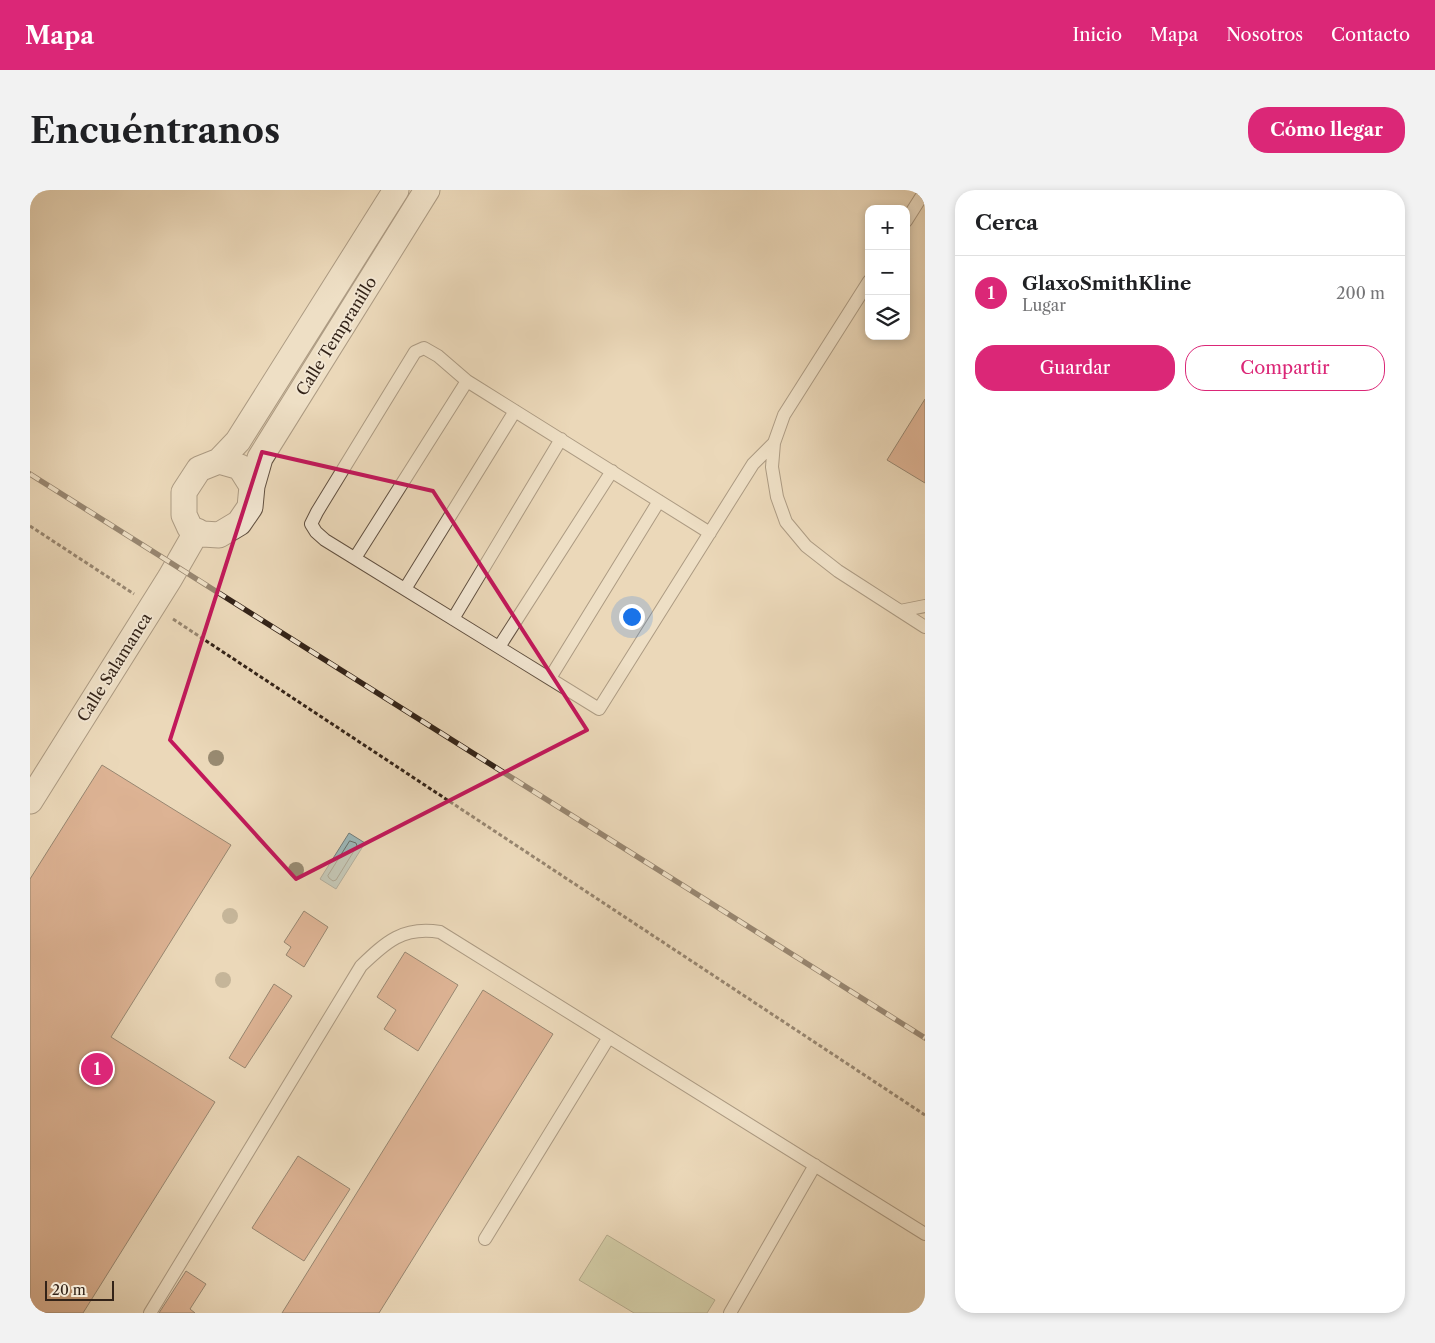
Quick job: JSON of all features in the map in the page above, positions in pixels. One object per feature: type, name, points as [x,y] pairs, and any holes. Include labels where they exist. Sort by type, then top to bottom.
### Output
[{"type":"street","name":"Calle Tempranillo","points":[[219,460],[238,441],[396,190]]},
{"type":"street","name":"Calle Tempranillo","points":[[252,486],[260,458],[427,190]]},
{"type":"street","points":[[219,460],[240,467],[252,486],[250,507],[239,523],[219,535],[203,534],[190,528],[184,516],[184,492],[198,469],[219,460]]},
{"type":"street","name":"Calle Salamanca","points":[[30,801],[197,531]]},
{"type":"lane","points":[[910,215],[925,191]]},
{"type":"lane","points":[[865,287],[784,414],[774,443],[772,467],[776,497],[786,522],[806,546],[838,571],[925,627]]},
{"type":"lane","points":[[710,532],[467,381],[438,356],[424,348],[415,352],[316,512],[311,524],[316,532],[325,540],[599,709],[754,464],[774,443]]},
{"type":"lane","points":[[355,558],[467,381]]},
{"type":"lane","points":[[405,589],[515,410]]},
{"type":"lane","points":[[453,619],[561,439]]},
{"type":"lane","points":[[499,647],[612,471]]},
{"type":"lane","points":[[550,678],[659,500]]},
{"type":"lane","points":[[900,611],[925,606]]},
{"type":"lane","points":[[150,1313],[361,966],[383,944],[408,933],[423,929],[440,932],[925,1234]]},
{"type":"lane","points":[[485,1239],[609,1037]]},
{"type":"lane","points":[[730,1313],[814,1165]]},
{"type":"path","points":[[30,526],[925,1115]]},
{"type":"highlighted area","points":[[262,452],[433,491],[587,730],[296,879],[170,740]]},
{"type":"green space","points":[[607,1235],[715,1300],[707,1313],[634,1313],[579,1280]]},
{"type":"water","points":[[349,833],[365,843],[336,889],[320,879]]},
{"type":"building","points":[[925,399],[925,483],[887,460]]},
{"type":"building","points":[[102,765],[231,845],[111,1037],[215,1102],[83,1313],[30,1313],[30,879]]},
{"type":"building","points":[[304,911],[328,927],[304,967],[286,955],[291,947],[284,942]]},
{"type":"building","points":[[405,952],[458,985],[418,1051],[384,1029],[396,1010],[377,997]]},
{"type":"building","points":[[274,984],[292,996],[245,1068],[229,1058]]},
{"type":"building","points":[[483,990],[553,1034],[379,1313],[282,1313]]},
{"type":"building","points":[[298,1156],[350,1189],[304,1261],[252,1228]]},
{"type":"building","points":[[186,1271],[206,1284],[190,1309],[195,1313],[159,1313]]},
{"type":"railway","points":[[30,474],[925,1038]]},
{"type":"place","name":"GlaxoSmithKline","points":[[97,1069]]}]
